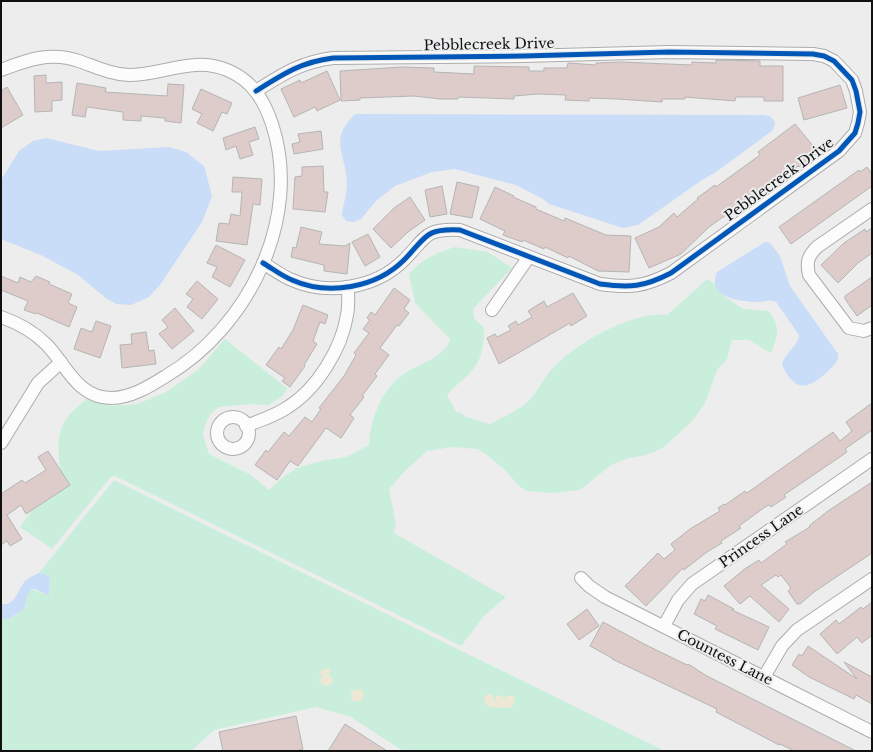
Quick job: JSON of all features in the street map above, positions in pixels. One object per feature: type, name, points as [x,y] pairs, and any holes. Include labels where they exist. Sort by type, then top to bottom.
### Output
[{"type":"street","name":"Pebblecreek Drive","points":[[256,91],[296,67],[313,60],[333,58],[523,56],[669,52],[799,52],[824,56],[834,61],[852,80],[860,103],[860,112],[855,133],[839,151],[671,273],[652,283],[638,287],[618,287],[595,283],[528,258],[460,230],[446,229],[427,235],[405,259],[390,272],[366,283],[348,287],[318,288],[293,280],[263,263]]},
{"type":"street","points":[[1,70],[26,60],[48,56],[70,58],[101,70],[123,75],[146,74],[187,64],[211,65],[227,70],[249,83],[263,102],[273,128],[279,155],[281,178],[278,218],[263,263],[242,303],[216,334],[181,366],[142,390],[121,397],[110,398],[99,396],[80,386],[61,362],[37,336],[17,324],[1,318]]},
{"type":"street","points":[[872,209],[817,247],[809,255],[807,265],[809,275],[849,328],[857,331],[872,328]]},
{"type":"street","points":[[492,310],[528,258]]},
{"type":"street","points":[[246,426],[288,408],[313,386],[331,358],[342,332],[347,315],[348,287]]},
{"type":"street","points":[[1,443],[38,383],[61,362]]},
{"type":"street","name":"Princess Lane","points":[[664,626],[678,600],[692,584],[872,459]]},
{"type":"street","name":"Countess Lane","points":[[581,578],[598,593],[872,732]]},
{"type":"street","points":[[764,678],[779,651],[797,630],[872,579]]},
{"type":"green space","points":[[455,247],[488,252],[512,268],[473,309],[474,318],[484,328],[481,353],[477,364],[447,396],[457,413],[460,412],[466,417],[490,424],[525,404],[536,392],[551,370],[573,350],[604,331],[621,324],[653,315],[667,315],[707,279],[718,286],[724,296],[743,309],[769,311],[777,327],[777,336],[771,353],[749,340],[732,340],[727,359],[717,370],[705,403],[693,420],[663,448],[646,455],[629,458],[611,465],[580,490],[551,493],[527,491],[519,486],[504,469],[477,449],[452,447],[427,451],[404,472],[389,489],[396,524],[394,533],[506,597],[484,616],[461,646],[115,476],[111,477],[52,549],[20,527],[60,472],[59,438],[61,430],[64,422],[77,407],[88,398],[111,406],[137,404],[166,392],[199,369],[225,339],[287,388],[283,396],[268,405],[252,404],[219,407],[211,413],[205,425],[203,435],[209,454],[251,475],[269,490],[283,477],[297,468],[321,461],[346,457],[369,445],[372,423],[380,402],[386,392],[401,376],[439,354],[448,345],[450,339],[415,303],[409,274],[419,264],[430,257]]},
{"type":"green space","points":[[114,480],[665,751],[403,751],[351,717],[316,707],[214,730],[191,751],[1,751],[1,619],[10,619],[24,609],[31,589],[49,596],[50,578],[45,574],[39,573]]},
{"type":"sand","points":[[325,668],[330,669],[329,676],[333,678],[333,682],[328,686],[321,684],[319,679],[323,677],[319,673]]},
{"type":"sand","points":[[360,689],[363,690],[364,696],[362,700],[359,702],[352,700],[351,691]]},
{"type":"sand","points":[[492,694],[496,702],[496,695],[502,696],[504,700],[506,696],[513,696],[515,702],[510,708],[488,707],[484,697]]},
{"type":"water","points":[[355,114],[763,115],[770,116],[775,122],[773,130],[716,172],[702,180],[638,225],[623,228],[549,204],[543,199],[516,185],[455,169],[432,172],[395,186],[376,201],[361,219],[354,222],[346,221],[342,215],[347,184],[340,140],[347,123]]},
{"type":"water","points":[[46,138],[99,151],[169,147],[186,152],[204,166],[212,196],[202,222],[160,285],[149,297],[131,305],[117,304],[107,299],[78,275],[43,256],[1,239],[1,180],[19,151],[33,141]]},
{"type":"water","points":[[765,242],[770,243],[780,256],[790,286],[838,354],[836,363],[829,371],[808,385],[801,385],[794,382],[788,376],[782,365],[796,343],[799,335],[776,302],[754,302],[732,298],[719,292],[716,287],[715,280],[717,272]]},
{"type":"water","points":[[39,573],[45,574],[50,578],[49,596],[35,589],[31,589],[24,609],[9,619],[1,619],[1,604],[10,603],[13,601],[24,582],[30,577]]},
{"type":"building","points":[[716,60],[760,61],[760,66],[783,66],[783,101],[764,101],[764,97],[736,97],[735,101],[685,97],[685,99],[662,99],[662,102],[589,98],[589,101],[565,100],[566,95],[537,94],[514,96],[514,99],[458,97],[458,99],[440,99],[414,96],[360,98],[360,100],[341,101],[340,71],[402,67],[434,68],[434,72],[474,74],[474,66],[529,67],[529,71],[544,71],[544,68],[567,68],[568,63],[596,65],[596,63],[621,62],[692,65],[692,62],[716,63]]},
{"type":"building","points":[[327,71],[340,100],[317,111],[315,107],[294,117],[281,89],[300,80],[301,83]]},
{"type":"building","points":[[46,75],[46,83],[62,82],[62,100],[52,101],[52,111],[35,112],[34,76]]},
{"type":"building","points":[[77,83],[106,88],[105,92],[167,96],[168,84],[184,85],[181,123],[165,121],[165,118],[141,116],[141,121],[123,120],[123,112],[87,107],[85,117],[72,115]]},
{"type":"building","points":[[840,85],[847,108],[804,120],[798,98]]},
{"type":"building","points":[[7,87],[23,115],[1,128],[1,91]]},
{"type":"building","points":[[201,89],[232,103],[227,114],[222,112],[213,131],[197,123],[202,114],[192,109]]},
{"type":"building","points":[[795,124],[818,152],[799,167],[798,166],[772,183],[773,184],[757,196],[756,194],[709,227],[681,254],[649,268],[635,238],[659,227],[674,213],[677,217],[698,199],[697,198],[715,185],[716,187],[760,155],[758,152]]},
{"type":"building","points":[[255,127],[259,139],[249,142],[253,155],[240,159],[236,146],[226,150],[223,138]]},
{"type":"building","points":[[321,131],[323,149],[294,154],[292,144],[300,142],[298,134]]},
{"type":"building","points":[[323,166],[324,192],[328,192],[325,212],[293,209],[295,177],[302,176],[302,167]]},
{"type":"building","points":[[867,167],[872,174],[872,186],[791,244],[779,227],[859,170],[860,172]]},
{"type":"building","points":[[233,177],[262,179],[260,205],[253,204],[247,245],[216,241],[219,223],[229,224],[231,214],[240,216],[242,192],[232,192]]},
{"type":"building","points":[[457,182],[479,187],[472,218],[450,214]]},
{"type":"building","points":[[442,186],[447,214],[430,217],[425,190]]},
{"type":"building","points":[[495,187],[536,207],[536,209],[564,221],[565,218],[606,235],[631,236],[629,272],[598,271],[569,256],[568,258],[545,247],[544,249],[523,240],[522,242],[503,235],[505,231],[480,219]]},
{"type":"building","points":[[410,197],[425,220],[408,232],[391,248],[373,229],[394,208]]},
{"type":"building","points":[[301,227],[322,232],[319,244],[345,246],[350,243],[347,274],[324,271],[324,265],[291,257],[293,247],[296,248]]},
{"type":"building","points":[[872,228],[872,253],[858,263],[838,283],[821,265],[844,243],[865,229],[866,232]]},
{"type":"building","points":[[368,234],[380,257],[365,266],[352,242]]},
{"type":"building","points":[[216,245],[245,260],[230,287],[212,277],[217,267],[207,263]]},
{"type":"building","points":[[1,276],[18,283],[20,277],[31,282],[36,276],[50,282],[49,284],[72,294],[68,303],[77,307],[69,327],[37,313],[24,310],[28,301],[1,290]]},
{"type":"building","points":[[872,277],[872,305],[857,316],[845,299],[845,296]]},
{"type":"building","points":[[197,281],[218,299],[202,319],[187,307],[193,299],[186,294]]},
{"type":"building","points":[[394,288],[410,300],[404,309],[409,313],[399,326],[397,325],[380,348],[389,355],[375,374],[377,376],[362,396],[364,397],[350,415],[354,418],[341,438],[326,428],[298,466],[290,461],[277,480],[255,465],[266,450],[268,452],[284,432],[289,436],[305,417],[312,422],[321,409],[319,408],[344,376],[356,355],[354,353],[369,333],[363,329],[370,320],[367,318],[371,312],[375,315]]},
{"type":"building","points":[[573,293],[587,316],[571,326],[570,323],[499,364],[487,338],[495,334],[497,337],[511,330],[508,326],[516,321],[518,325],[532,317],[528,311],[544,301],[547,307]]},
{"type":"building","points":[[303,305],[328,315],[325,324],[320,322],[313,341],[317,344],[304,365],[305,366],[290,387],[282,381],[285,378],[266,365],[279,347],[281,349],[293,330]]},
{"type":"building","points":[[175,308],[194,331],[172,349],[159,334],[168,327],[162,320]]},
{"type":"building","points":[[96,321],[111,326],[100,358],[74,349],[81,328],[92,332]]},
{"type":"building","points":[[146,332],[149,351],[154,350],[156,364],[122,368],[120,345],[132,344],[131,334]]},
{"type":"building","points":[[872,403],[872,430],[845,449],[847,452],[784,495],[786,497],[771,507],[769,505],[765,507],[739,526],[741,528],[721,541],[722,543],[707,552],[684,570],[683,568],[646,606],[625,586],[658,553],[664,559],[675,550],[671,544],[690,529],[720,511],[718,508],[745,491],[747,493],[833,432],[840,441],[852,431],[846,422]]},
{"type":"building","points":[[48,451],[70,485],[26,514],[21,505],[7,515],[22,539],[10,546],[7,541],[1,545],[1,494],[22,480],[25,483],[46,470],[38,457]]},
{"type":"building","points":[[872,482],[872,553],[814,592],[800,604],[797,604],[788,591],[791,588],[781,575],[778,577],[776,575],[761,585],[789,609],[779,622],[750,596],[740,604],[724,586],[746,568],[759,560],[761,563],[787,544],[785,542],[810,527],[809,526],[828,511]]},
{"type":"building","points":[[708,595],[734,609],[732,610],[769,627],[758,650],[715,629],[717,626],[694,614],[701,599],[705,601]]},
{"type":"building","points":[[872,602],[872,635],[862,643],[857,637],[837,654],[820,634],[836,620],[839,624],[861,607],[863,609]]},
{"type":"building","points":[[587,609],[599,626],[579,640],[567,624]]},
{"type":"building","points":[[603,622],[856,751],[794,751],[780,744],[779,745],[716,712],[717,709],[612,659],[590,646]]},
{"type":"building","points":[[808,646],[857,679],[844,662],[872,677],[872,704],[856,695],[854,699],[809,677],[792,665],[799,654],[802,656]]},
{"type":"building","points":[[296,716],[303,749],[295,751],[223,751],[219,732]]},
{"type":"building","points":[[345,724],[387,751],[328,751]]},
{"type":"cycle path","points":[[256,91],[284,74],[311,62],[333,58],[523,56],[669,52],[813,54],[824,56],[834,61],[852,80],[856,91],[860,112],[855,133],[839,151],[671,273],[645,284],[629,286],[600,284],[460,230],[448,230],[432,233],[422,240],[393,270],[366,283],[351,286],[321,288],[306,285],[288,278],[263,263]]}]
